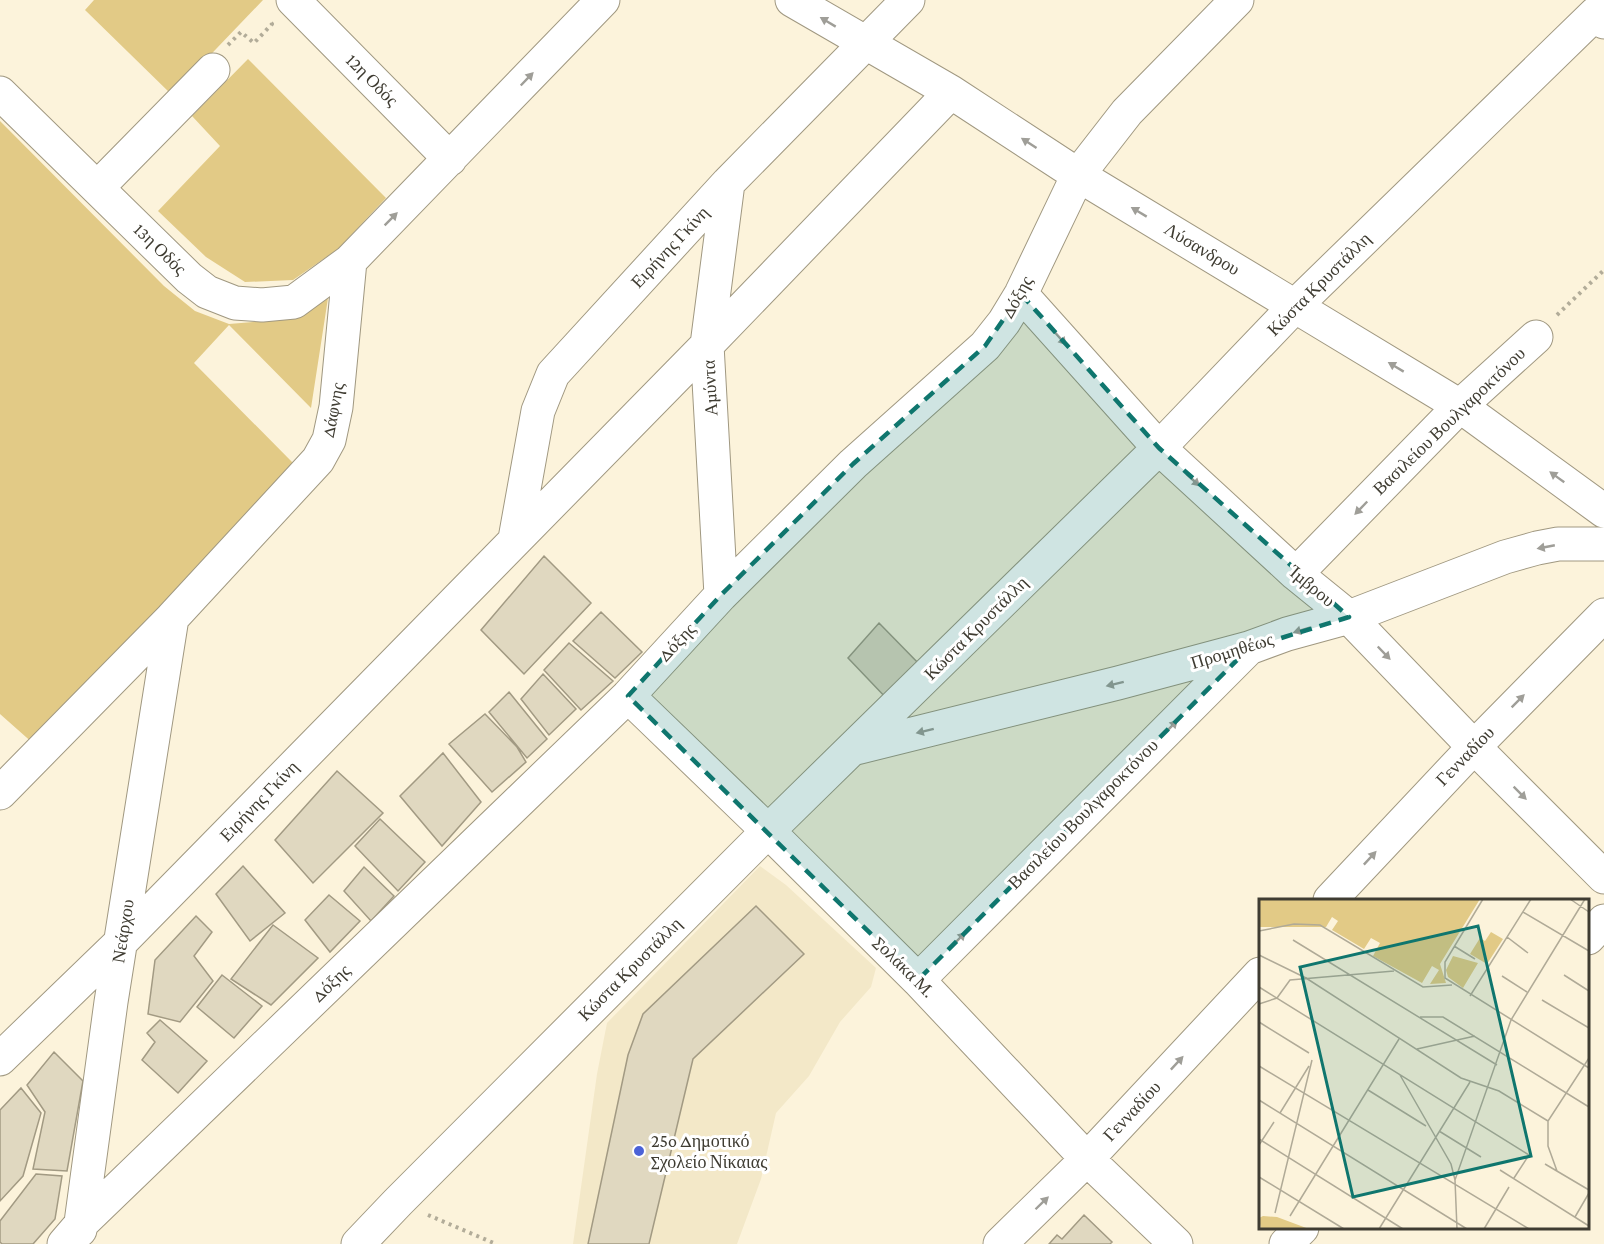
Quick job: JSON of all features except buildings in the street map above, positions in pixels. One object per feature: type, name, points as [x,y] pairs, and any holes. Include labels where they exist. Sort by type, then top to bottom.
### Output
[{"type":"street","points":[[350,261],[603,0]]},
{"type":"street","name":"Λύσανδρου","points":[[792,0],[951,92],[1078,175],[1460,406],[1604,511]]},
{"type":"street","name":"Ειρήνης Γκίνη","points":[[515,539],[538,411],[553,374],[728,183],[908,0]]},
{"type":"street","name":"Δόξης","points":[[74,1237],[628,696],[721,595],[853,464],[985,346],[1004,322],[1021,294],[1078,175],[1127,112],[1237,0]]},
{"type":"street","name":"12η Οδός","points":[[280,9],[450,159]]},
{"type":"street","name":"Κώστα Κρυστάλλη","points":[[358,1244],[768,831],[1159,448],[1295,306],[1600,18]]},
{"type":"street","points":[[97,188],[217,61]]},
{"type":"street","name":"Ειρήνης Γκίνη","points":[[0,1059],[122,941],[707,345],[951,92]]},
{"type":"street","name":"13η Οδός","points":[[0,93],[189,278],[207,292],[235,303],[262,305],[294,302],[350,261]]},
{"type":"street","name":"Αμύντα","points":[[721,595],[707,345],[728,183]]},
{"type":"street","name":"Δάφνης","points":[[0,793],[171,618],[318,460],[329,440],[336,407],[350,261]]},
{"type":"street","name":"Ίμβρου","points":[[1021,294],[1159,448],[1296,574],[1349,617],[1604,877]]},
{"type":"street","name":"Βασιλείου Βουλγαροκτόνου","points":[[1296,574],[1460,406],[1536,337]]},
{"type":"street","name":"Προμηθέως","points":[[855,748],[1118,683],[1248,648],[1349,617],[1526,551],[1558,544],[1604,544]]},
{"type":"street","name":"Γενναδίου","points":[[1330,899],[1474,747],[1604,615]]},
{"type":"street","name":"Νεάρχου","points":[[74,1237],[171,618]]},
{"type":"street","name":"Βασιλείου Βουλγαροκτόνου","points":[[918,980],[1248,648]]},
{"type":"street","name":"Σολάκα Μ.","points":[[628,696],[918,980],[1087,1159],[1176,1244]]},
{"type":"street","points":[[1589,936],[1604,921]]},
{"type":"street","name":"Γενναδίου","points":[[1000,1244],[1087,1159],[1259,975]]},
{"type":"street","points":[[1286,1244],[1300,1229]]},
{"type":"path","points":[[217,61],[241,32],[254,43],[272,24],[280,9]]},
{"type":"path","name":"Βασιλείου Βουλγαροκτόνου","points":[[1536,337],[1604,270]]},
{"type":"path","points":[[398,1202],[496,1244]]},
{"type":"highlighted area","points":[[1021,294],[1159,448],[1349,617],[1249,648],[918,980],[628,696],[721,595],[853,464],[985,346]]},
{"type":"shaded area","points":[[94,0],[263,0],[172,95],[85,10]]},
{"type":"shaded area","points":[[248,59],[386,198],[338,249],[293,280],[245,282],[206,257],[158,211],[220,146],[192,116]]},
{"type":"shaded area","points":[[0,121],[164,286],[195,311],[229,324],[279,320],[328,298],[311,408],[229,325],[194,363],[293,463],[35,745],[0,714]]},
{"type":"shaded area","points":[[760,866],[786,885],[876,968],[871,987],[840,1022],[809,1076],[776,1113],[761,1179],[737,1244],[573,1244],[597,1074],[607,1023]]},
{"type":"place","name":"25o Δημοτικό Σχολείο Νίκαιας","points":[[639,1151]]}]
